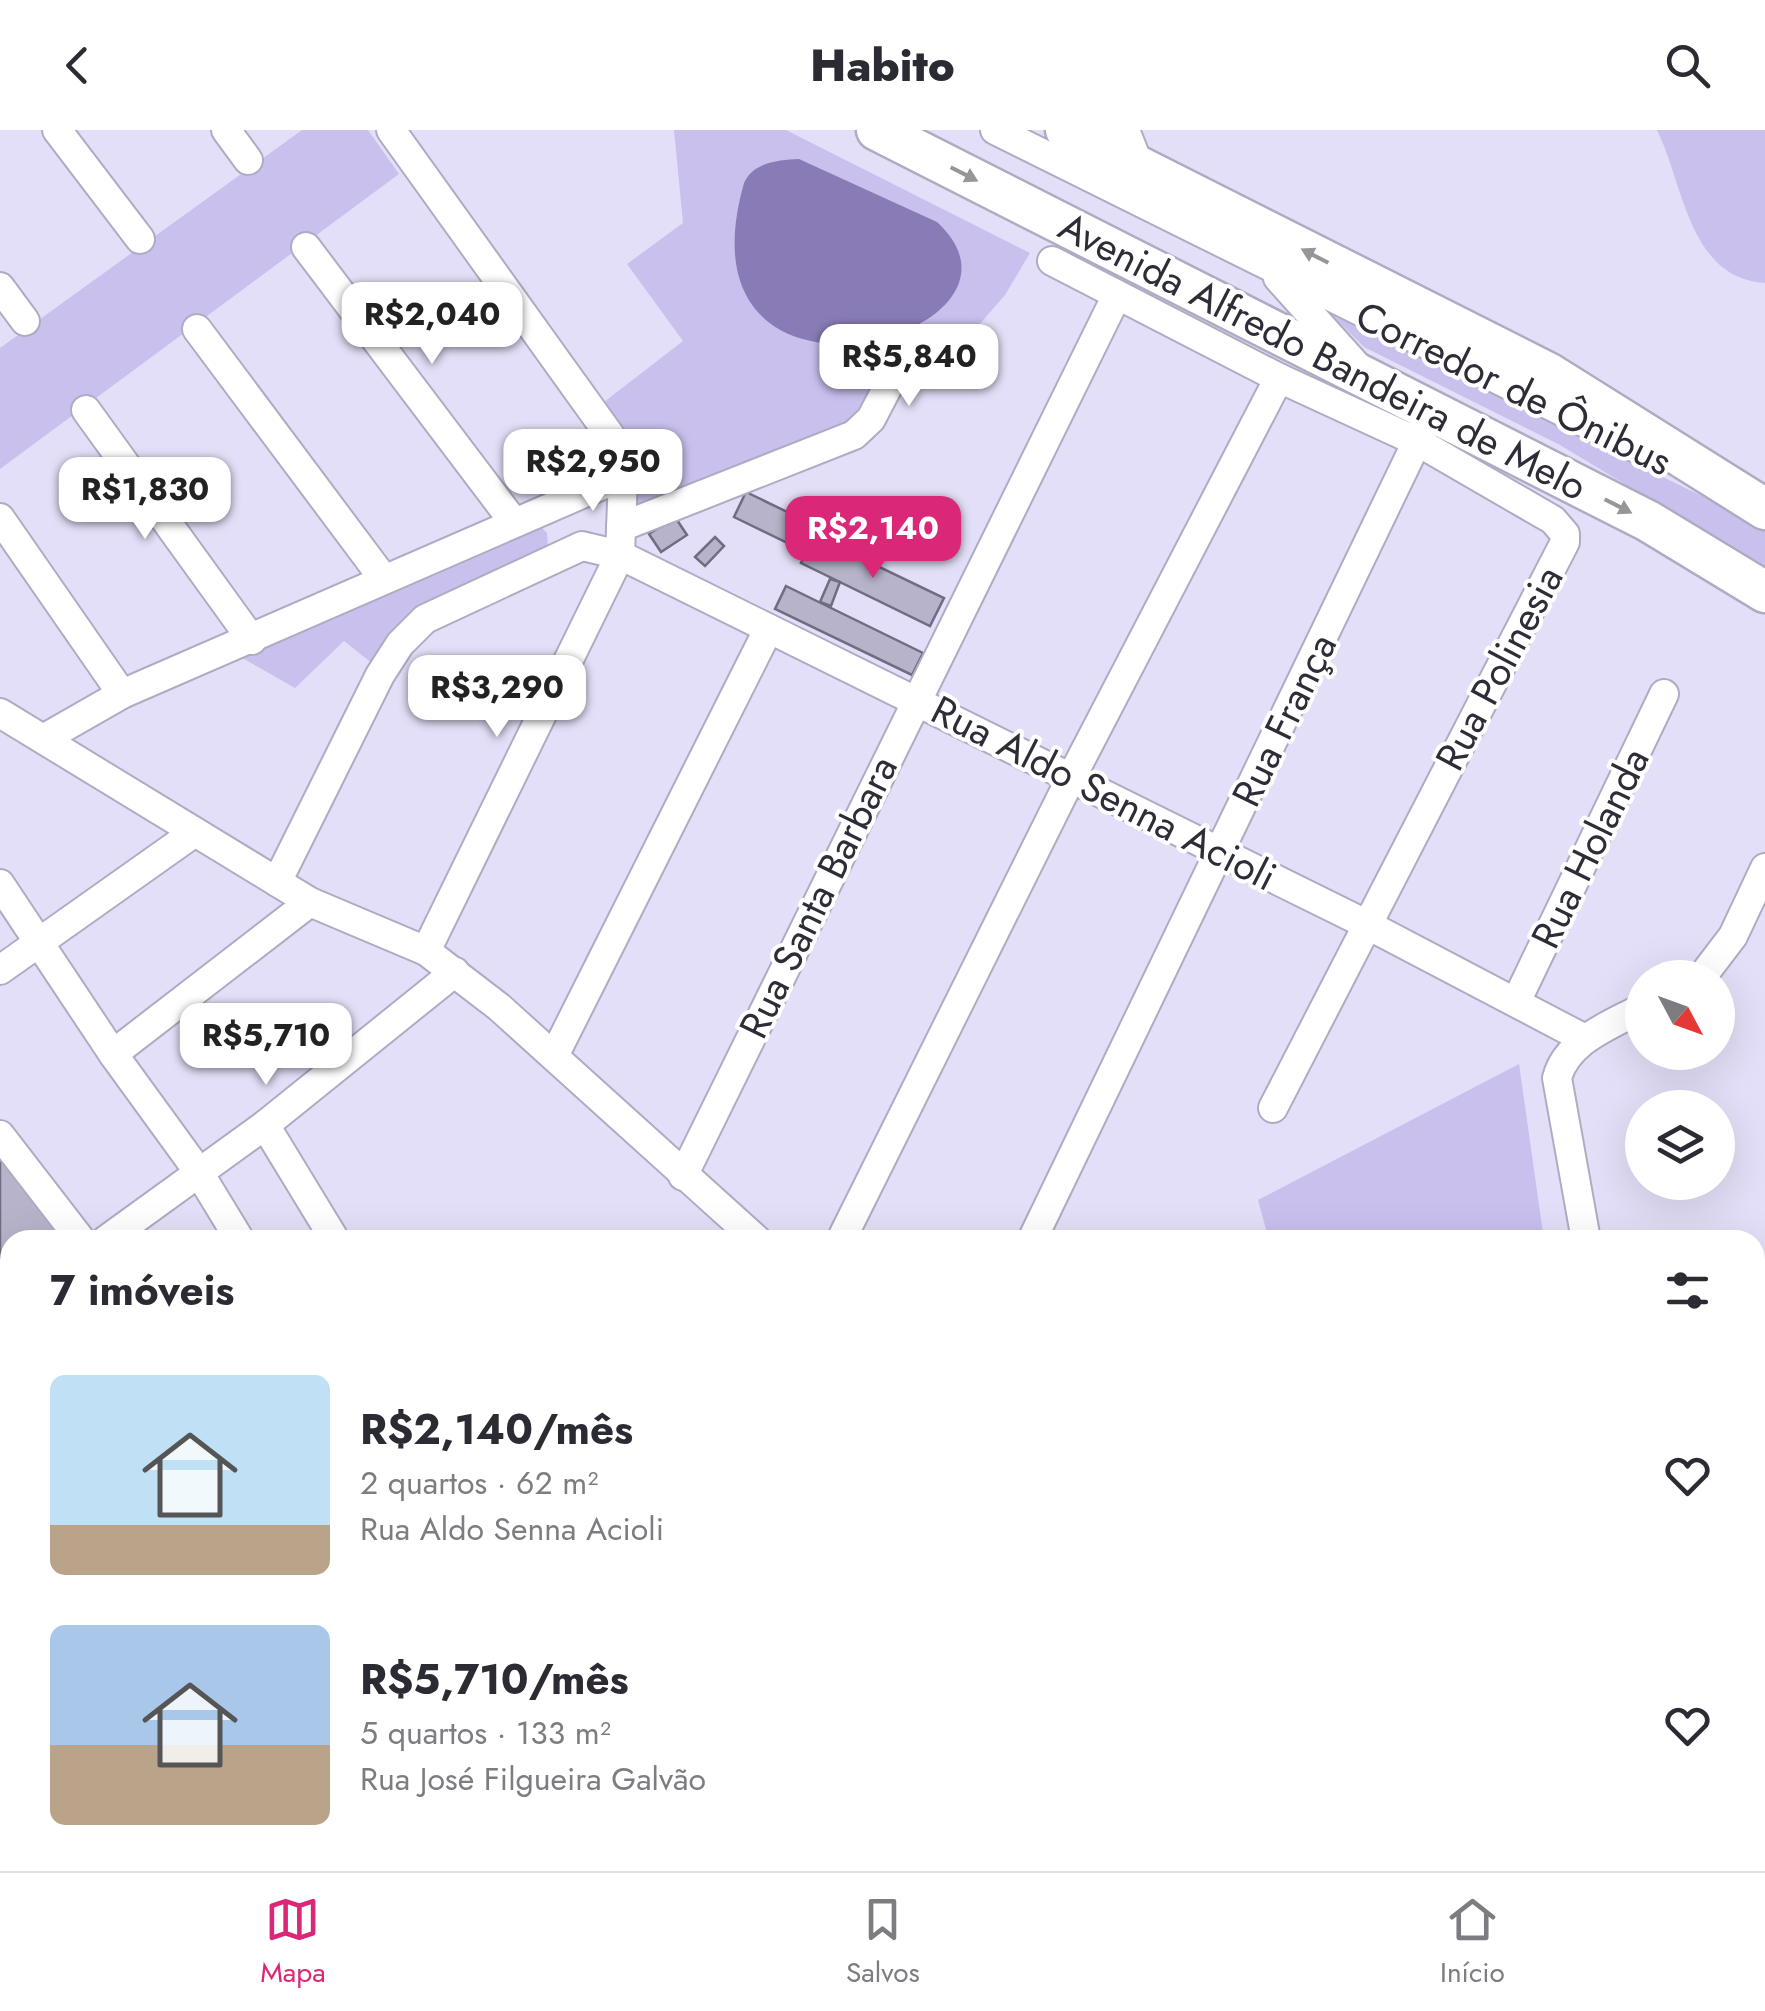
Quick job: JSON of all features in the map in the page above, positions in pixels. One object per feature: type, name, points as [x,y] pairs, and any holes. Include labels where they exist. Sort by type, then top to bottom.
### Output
[{"type":"highway","name":"Avenida Alfredo Bandeira de Melo","points":[[877,130],[1374,385],[1424,428],[1648,520],[1765,592]]},
{"type":"highway","name":"Avenida Alfredo Bandeira de Melo","points":[[1066,130],[1548,373],[1765,510]]},
{"type":"street","points":[[57,130],[140,239]]},
{"type":"street","points":[[226,130],[248,160]]},
{"type":"street","points":[[392,130],[614,441],[623,476],[621,541],[426,951]]},
{"type":"street","name":"Corredor de Ônibus","points":[[995,130],[1765,510]]},
{"type":"street","points":[[1124,130],[1140,168]]},
{"type":"street","points":[[306,247],[513,521]]},
{"type":"street","name":"Rua Polinesia","points":[[1052,261],[1279,378],[1424,428],[1553,520],[1565,534],[1565,542],[1273,1108]]},
{"type":"street","name":"Corredor de Ônibus","points":[[1264,262],[1374,385]]},
{"type":"street","points":[[0,287],[24,321]]},
{"type":"street","name":"Rua Santa Barbara","points":[[682,1176],[1116,296]]},
{"type":"street","points":[[197,328],[383,578]]},
{"type":"street","points":[[621,541],[854,434],[871,418],[895,372]]},
{"type":"street","points":[[846,1230],[1070,780],[1279,378]]},
{"type":"street","points":[[86,410],[252,640]]},
{"type":"street","name":"Rua França","points":[[1037,1230],[1424,428]]},
{"type":"street","points":[[45,738],[122,694],[623,476]]},
{"type":"street","points":[[277,882],[380,675],[400,644],[425,619],[582,546],[547,507]]},
{"type":"street","points":[[0,518],[122,694]]},
{"type":"street","name":"Rua Aldo Senna Acioli","points":[[582,546],[621,541],[768,630],[915,698],[1070,780],[1366,924],[1585,1039]]},
{"type":"street","points":[[554,1056],[768,630]]},
{"type":"street","name":"Rua Holanda","points":[[1516,1002],[1664,694]]},
{"type":"street","points":[[0,714],[310,902],[426,951],[554,1056],[745,1230]]},
{"type":"street","points":[[0,970],[195,832]]},
{"type":"street","points":[[1715,960],[1733,936],[1765,868]]},
{"type":"street","points":[[0,884],[113,1054],[198,1171],[234,1230]]},
{"type":"street","points":[[113,1054],[310,902]]},
{"type":"street","points":[[119,1230],[265,1126],[455,972]]},
{"type":"street","points":[[1584,1230],[1558,1078],[1562,1062],[1585,1039],[1625,1017]]},
{"type":"street","points":[[265,1126],[329,1230]]},
{"type":"street","points":[[0,1135],[73,1230]]},
{"type":"shaded area","points":[[302,130],[368,130],[399,174],[0,469],[0,348]]},
{"type":"shaded area","points":[[674,130],[786,130],[1030,253],[1005,295],[964,342],[951,351],[923,351],[892,361],[864,416],[637,516],[627,508],[636,449],[604,402],[683,341],[627,264],[683,223]]},
{"type":"shaded area","points":[[1657,130],[1765,130],[1765,283],[1739,277],[1719,265],[1704,247]]},
{"type":"shaded area","points":[[799,159],[937,222],[961,264],[949,301],[911,328],[859,343],[805,340],[760,315],[736,264],[744,183],[760,166]]},
{"type":"shaded area","points":[[1332,315],[1765,527],[1765,569],[1560,445],[1364,347]]},
{"type":"shaded area","points":[[540,526],[547,533],[548,548],[421,606],[373,664],[344,641],[295,688],[237,655]]},
{"type":"shaded area","points":[[1519,1064],[1543,1230],[1266,1230],[1258,1200]]},
{"type":"building","points":[[746,492],[812,524],[800,549],[734,517]]},
{"type":"building","points":[[675,517],[687,535],[661,552],[649,534]]},
{"type":"building","points":[[815,536],[944,598],[930,626],[801,563]]},
{"type":"building","points":[[715,537],[724,546],[705,566],[695,557]]},
{"type":"building","points":[[830,579],[840,582],[831,606],[820,602]]},
{"type":"building","points":[[786,586],[923,653],[912,675],[775,609]]},
{"type":"building","points":[[0,1148],[62,1230],[0,1230]]}]
